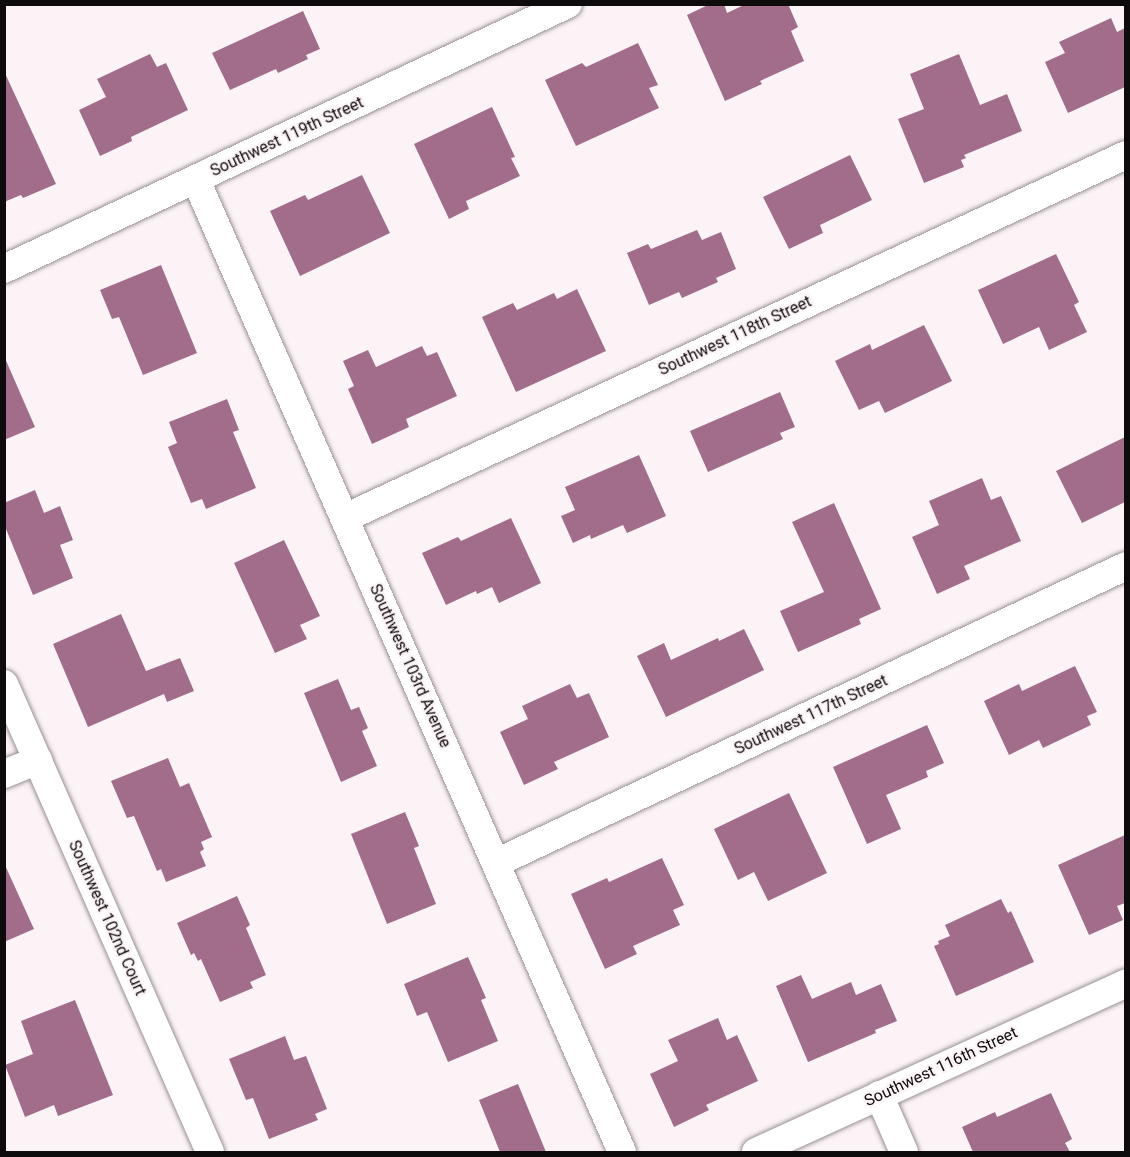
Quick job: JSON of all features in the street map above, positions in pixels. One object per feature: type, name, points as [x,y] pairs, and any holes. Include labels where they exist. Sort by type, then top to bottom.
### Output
[{"type":"street","name":"Southwest 119th Street","points":[[4,269],[568,4]]},
{"type":"street","name":"Southwest 118th Street","points":[[345,518],[1125,155]]},
{"type":"street","name":"Southwest 103rd Avenue","points":[[196,180],[622,1152]]},
{"type":"street","name":"Southwest 117th Street","points":[[496,863],[1125,566]]},
{"type":"street","name":"Southwest 102nd Court","points":[[4,684],[210,1152]]},
{"type":"street","points":[[4,774],[38,760]]},
{"type":"street","name":"Southwest 116th Street","points":[[756,1152],[1125,983]]},
{"type":"street","points":[[879,1095],[904,1152]]},
{"type":"building","points":[[710,4],[724,4],[727,13],[746,4],[788,4],[798,27],[791,31],[804,61],[760,81],[762,84],[725,101],[687,15]]},
{"type":"building","points":[[303,11],[320,49],[306,55],[308,59],[278,73],[276,69],[230,90],[212,53]]},
{"type":"building","points":[[1111,18],[1117,32],[1125,28],[1125,87],[1068,113],[1045,62],[1065,53],[1059,42]]},
{"type":"building","points":[[638,43],[658,85],[649,88],[659,108],[576,146],[545,80],[582,63],[586,67]]},
{"type":"building","points":[[150,54],[157,67],[166,63],[188,110],[131,137],[132,141],[100,156],[79,110],[106,97],[97,79]]},
{"type":"building","points":[[959,54],[980,105],[1007,94],[1022,131],[964,155],[966,158],[961,160],[964,167],[924,183],[898,119],[924,109],[910,74]]},
{"type":"building","points":[[4,71],[56,184],[23,198],[21,195],[4,202]]},
{"type":"building","points":[[492,107],[515,157],[511,158],[520,176],[466,201],[469,209],[449,219],[414,144]]},
{"type":"building","points":[[850,155],[872,200],[820,225],[823,233],[789,249],[763,197]]},
{"type":"building","points":[[362,175],[390,233],[300,276],[270,211],[305,195],[308,200]]},
{"type":"building","points":[[697,230],[702,240],[721,232],[736,269],[716,278],[718,282],[682,298],[679,292],[649,305],[627,253],[648,244],[651,249]]},
{"type":"building","points":[[1056,254],[1079,302],[1074,305],[1087,332],[1049,350],[1039,327],[1003,344],[978,290]]},
{"type":"building","points":[[161,265],[197,353],[143,375],[119,317],[112,319],[100,290]]},
{"type":"building","points":[[577,289],[606,351],[516,392],[482,317],[513,303],[517,310],[554,293],[557,299]]},
{"type":"building","points":[[924,325],[952,381],[885,413],[879,401],[859,410],[835,361],[870,344],[872,350]]},
{"type":"building","points":[[422,346],[427,356],[437,352],[457,396],[406,419],[409,427],[372,444],[348,389],[354,386],[343,361],[368,350],[376,367]]},
{"type":"building","points":[[4,356],[35,427],[4,440]]},
{"type":"building","points":[[780,392],[795,427],[780,433],[783,439],[708,472],[690,431]]},
{"type":"building","points":[[227,399],[239,430],[233,432],[256,488],[206,509],[202,499],[191,503],[168,447],[177,443],[169,422]]},
{"type":"building","points":[[1125,437],[1125,502],[1082,523],[1056,471]]},
{"type":"building","points":[[639,455],[666,516],[627,533],[623,525],[591,539],[590,535],[573,543],[561,516],[575,510],[565,487]]},
{"type":"building","points":[[982,478],[991,500],[1001,496],[1021,541],[964,566],[970,579],[937,594],[912,537],[939,525],[929,501]]},
{"type":"building","points":[[35,490],[44,513],[60,506],[73,540],[60,545],[73,578],[33,595],[4,524],[4,503]]},
{"type":"building","points":[[834,503],[881,609],[859,619],[861,624],[798,652],[780,611],[824,592],[792,522]]},
{"type":"building","points":[[511,518],[541,583],[499,603],[492,587],[477,594],[476,591],[446,605],[422,553],[458,537],[461,541]]},
{"type":"building","points":[[284,540],[320,616],[300,625],[307,639],[275,653],[234,563]]},
{"type":"building","points":[[121,614],[146,671],[180,658],[194,691],[167,702],[164,694],[88,727],[53,644]]},
{"type":"building","points":[[744,629],[764,670],[666,717],[637,656],[664,643],[671,660],[718,638],[719,641]]},
{"type":"building","points":[[1075,666],[1097,712],[1087,716],[1091,725],[1043,748],[1039,740],[1009,755],[984,701],[1019,684],[1022,691]]},
{"type":"building","points":[[338,679],[351,710],[359,707],[368,728],[362,731],[377,766],[341,782],[304,693]]},
{"type":"building","points":[[570,684],[577,698],[589,693],[609,737],[554,762],[558,769],[524,785],[500,732],[528,719],[522,706]]},
{"type":"building","points":[[927,725],[944,763],[926,771],[928,777],[886,795],[901,829],[867,844],[833,767]]},
{"type":"building","points":[[168,758],[180,787],[189,783],[212,837],[201,842],[204,849],[200,852],[206,866],[166,882],[161,869],[157,871],[134,816],[127,818],[111,781]]},
{"type":"building","points":[[789,793],[827,873],[768,901],[754,872],[738,880],[714,829]]},
{"type":"building","points":[[405,812],[419,846],[414,848],[436,904],[387,924],[351,834]]},
{"type":"building","points":[[1125,835],[1125,903],[1117,906],[1123,920],[1089,935],[1058,865]]},
{"type":"building","points":[[662,858],[684,905],[673,910],[680,925],[633,946],[637,954],[605,969],[571,894],[607,878],[609,882]]},
{"type":"building","points":[[4,863],[34,929],[4,942]]},
{"type":"building","points":[[237,896],[250,925],[246,928],[266,975],[250,982],[253,988],[220,1002],[201,959],[198,961],[194,953],[191,955],[177,923]]},
{"type":"building","points":[[1001,899],[1008,913],[1011,911],[1034,962],[956,996],[934,946],[939,944],[938,941],[950,936],[945,925]]},
{"type":"building","points":[[468,957],[486,998],[481,1000],[498,1041],[448,1062],[427,1012],[417,1016],[404,984]]},
{"type":"building","points":[[801,975],[812,999],[851,982],[856,995],[881,984],[897,1021],[875,1030],[876,1033],[808,1062],[776,986]]},
{"type":"building","points":[[75,1000],[113,1095],[58,1116],[54,1105],[25,1117],[5,1065],[33,1054],[21,1021]]},
{"type":"building","points":[[718,1018],[727,1040],[737,1035],[758,1081],[706,1105],[709,1110],[674,1127],[650,1074],[678,1061],[668,1040]]},
{"type":"building","points":[[285,1036],[294,1060],[306,1056],[327,1109],[315,1114],[318,1120],[269,1139],[253,1098],[246,1100],[229,1059]]},
{"type":"building","points":[[518,1084],[546,1152],[500,1152],[479,1100]]},
{"type":"building","points":[[1051,1093],[1072,1139],[1065,1143],[1070,1152],[973,1152],[962,1127],[995,1112],[997,1117]]}]
